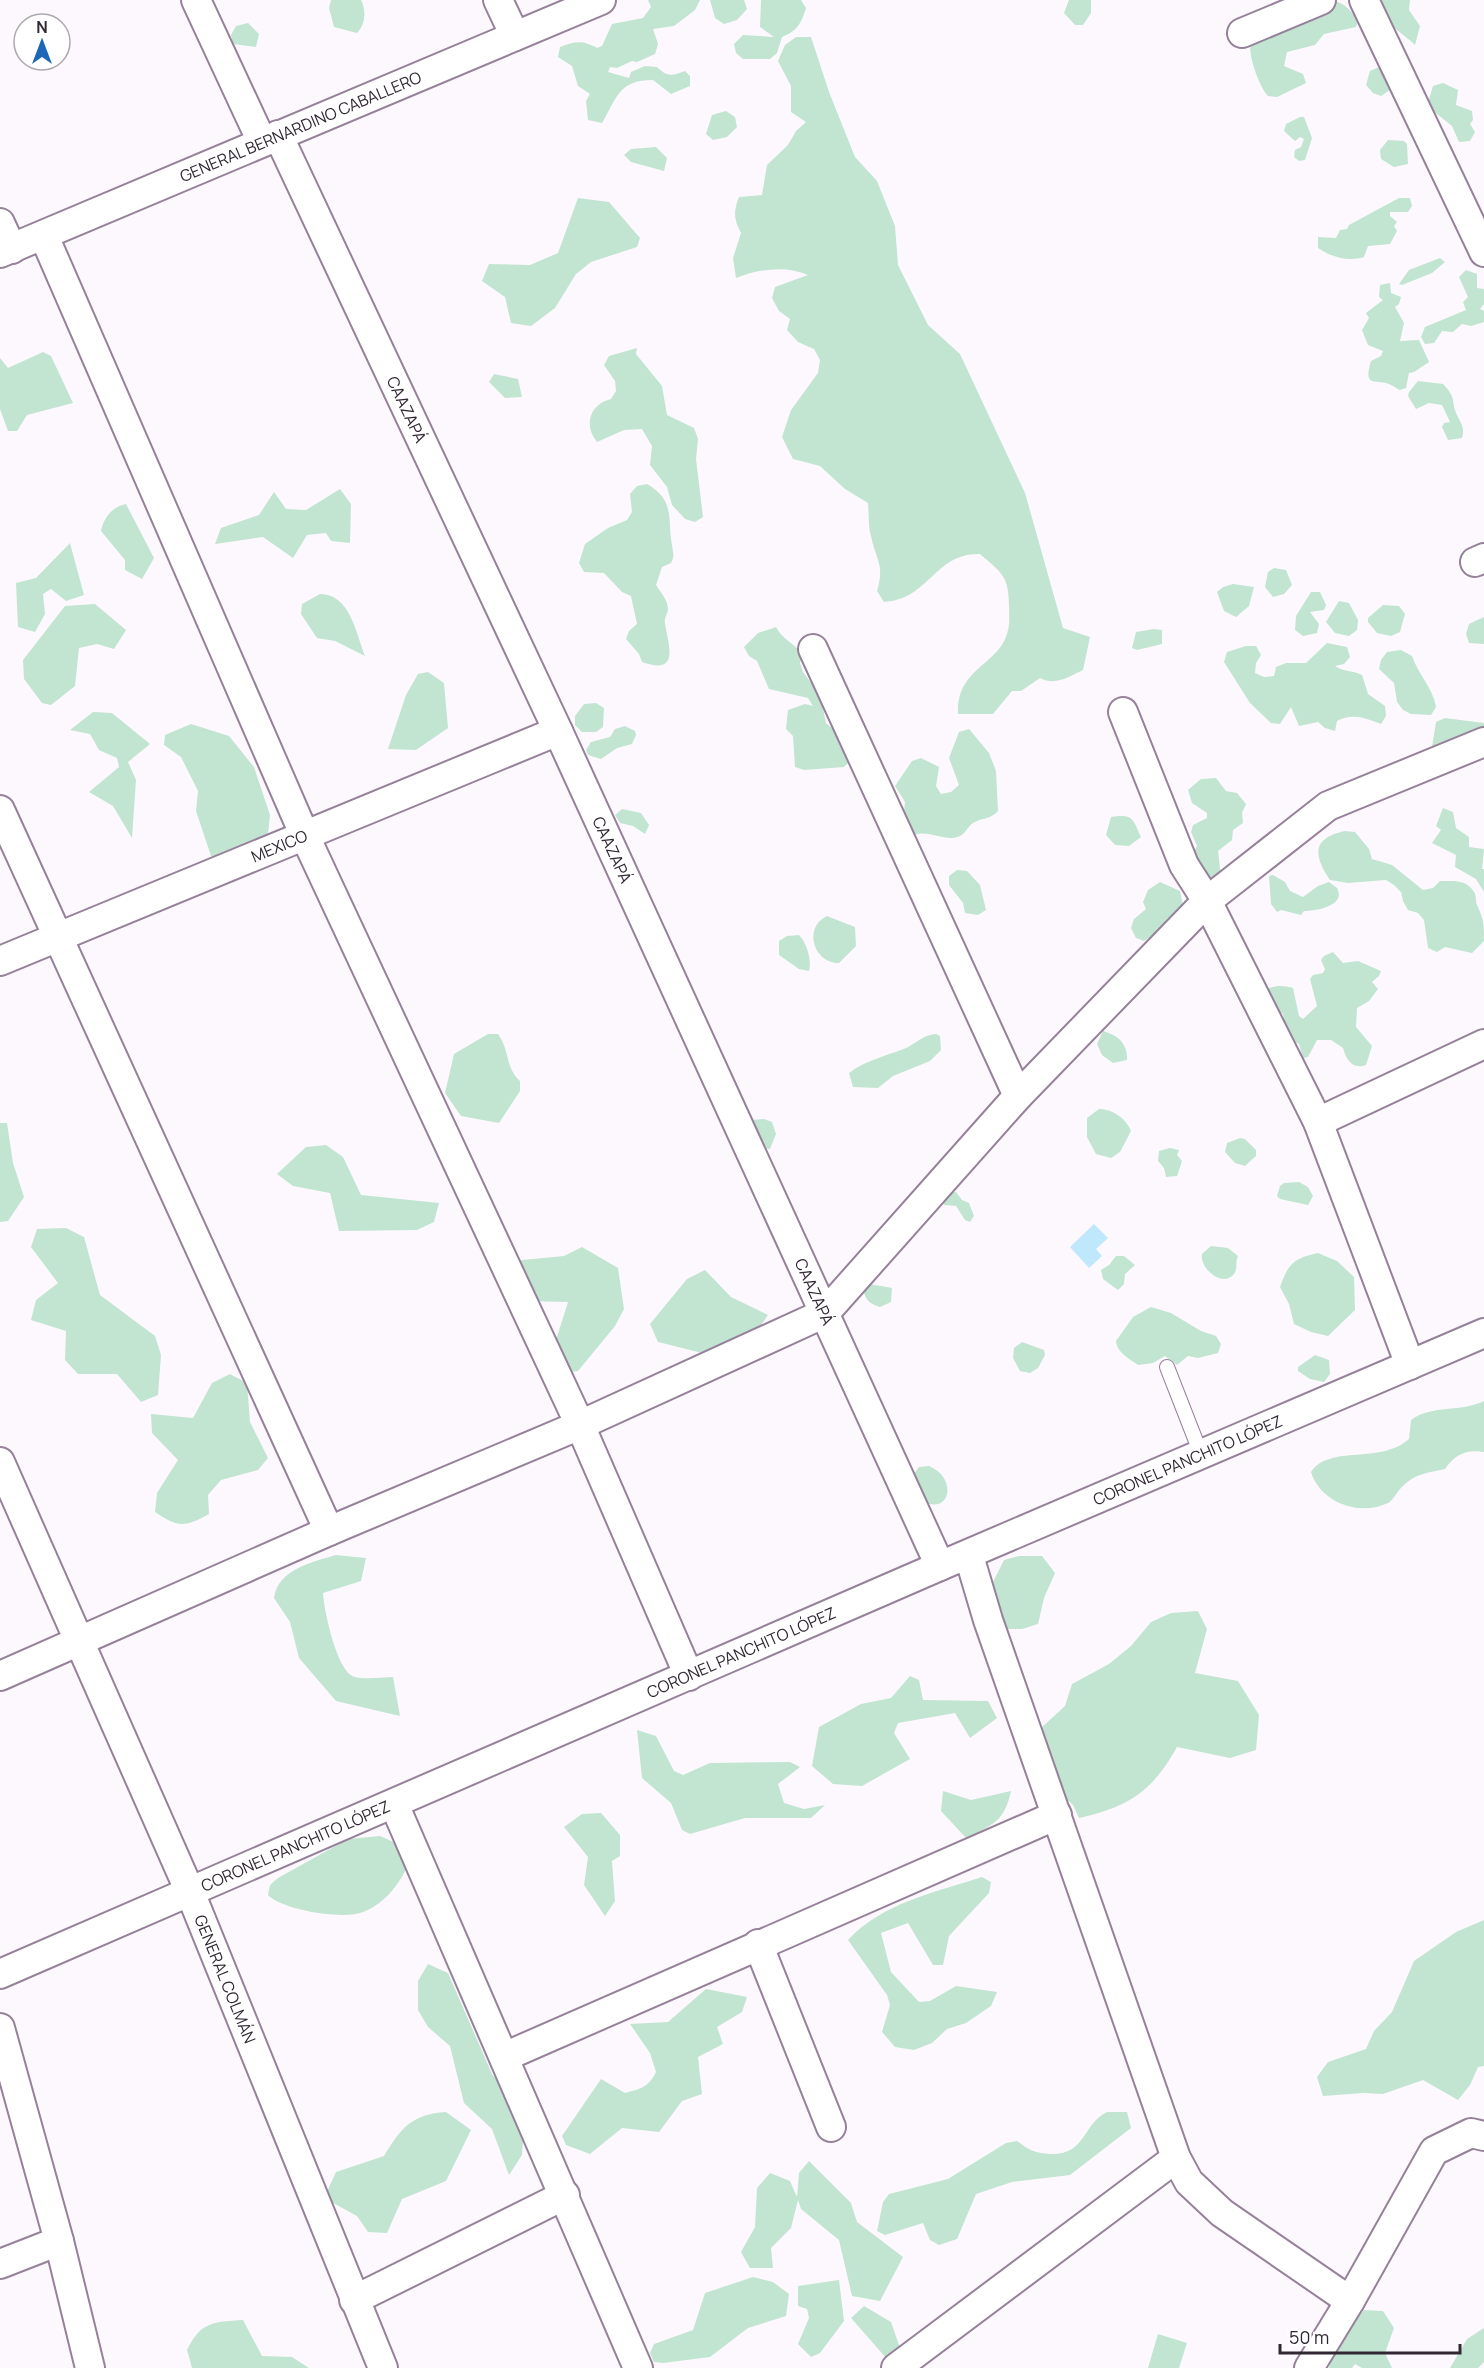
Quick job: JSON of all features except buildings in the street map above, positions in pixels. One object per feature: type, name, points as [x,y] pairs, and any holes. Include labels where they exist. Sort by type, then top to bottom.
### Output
[{"type":"street","name":"CAAZAPÁ","points":[[196,0],[270,139],[558,732],[940,1566]]},
{"type":"street","points":[[498,0],[515,36]]},
{"type":"street","name":"GENERAL BERNARDINO CABALLERO","points":[[6,251],[602,0]]},
{"type":"street","points":[[1242,33],[1321,0]]},
{"type":"street","points":[[1364,0],[1484,252]]},
{"type":"street","points":[[0,223],[6,251]]},
{"type":"street","points":[[44,236],[304,834],[580,1425],[689,1676]]},
{"type":"street","points":[[813,649],[1018,1096]]},
{"type":"street","points":[[1123,712],[1184,865],[1207,901],[1318,1122],[1410,1365]]},
{"type":"street","name":"MEXICO","points":[[0,961],[304,834],[558,732]]},
{"type":"street","points":[[0,1676],[329,1531],[580,1425],[825,1313],[1018,1096],[1207,901],[1328,806],[1484,742]]},
{"type":"street","points":[[0,810],[329,1531]]},
{"type":"street","points":[[1318,1122],[1484,1044]]},
{"type":"street","name":"CORONEL PANCHITO LÓPEZ","points":[[0,1974],[940,1566],[969,1556],[1484,1333]]},
{"type":"street","name":"GENERAL COLMÁN","points":[[0,1462],[190,1892],[383,2368]]},
{"type":"street","points":[[969,1556],[988,1620],[1176,2158],[1189,2182],[1222,2213],[1350,2301]]},
{"type":"street","points":[[394,1804],[638,2368]]},
{"type":"street","points":[[504,2057],[1057,1815]]},
{"type":"street","points":[[758,1944],[831,2127]]},
{"type":"street","points":[[0,2028],[59,2241],[90,2368]]},
{"type":"street","points":[[1309,2368],[1350,2301],[1434,2151],[1471,2133],[1484,2136]]},
{"type":"street","points":[[896,2368],[1176,2158]]},
{"type":"street","points":[[354,2300],[565,2195]]},
{"type":"street","points":[[0,2264],[59,2241]]},
{"type":"lane","points":[[1167,1367],[1201,1454]]},
{"type":"green space","points":[[331,0],[361,0],[364,17],[357,33],[334,27],[329,8]]},
{"type":"green space","points":[[648,0],[700,0],[695,10],[674,26],[653,29],[658,44],[655,54],[617,68],[610,67],[608,72],[629,78],[631,72],[645,66],[657,67],[670,75],[685,71],[690,76],[690,86],[671,94],[653,80],[632,83],[620,92],[602,123],[588,120],[586,101],[590,94],[578,86],[572,66],[558,57],[560,47],[579,42],[597,48],[602,46],[612,24],[643,18],[651,7]]},
{"type":"green space","points":[[710,0],[744,0],[747,9],[737,20],[724,24],[715,18]]},
{"type":"green space","points":[[761,0],[801,0],[806,8],[798,26],[782,37],[777,53],[770,59],[743,59],[736,53],[734,44],[743,35],[774,37],[760,27]]},
{"type":"green space","points":[[1069,0],[1091,0],[1091,13],[1083,25],[1075,25],[1064,13]]},
{"type":"green space","points":[[1382,0],[1410,0],[1409,10],[1420,26],[1415,45],[1388,21]]},
{"type":"green space","points":[[1333,1],[1341,3],[1351,11],[1358,22],[1356,27],[1324,34],[1315,45],[1287,52],[1284,66],[1303,74],[1306,83],[1277,97],[1268,96],[1255,71],[1251,43]]},
{"type":"green space","points":[[248,23],[259,34],[256,47],[233,44],[231,35],[236,26]]},
{"type":"green space","points":[[796,37],[811,37],[829,92],[855,157],[877,181],[895,226],[898,265],[928,325],[960,354],[1025,493],[1063,628],[1090,637],[1083,670],[1057,681],[1040,678],[1021,691],[1012,691],[993,714],[958,714],[959,698],[971,676],[1004,642],[1009,621],[1009,597],[1003,576],[980,554],[965,556],[952,561],[912,593],[884,602],[877,591],[880,568],[870,532],[868,503],[845,489],[820,466],[793,459],[782,437],[791,410],[818,373],[820,360],[814,349],[798,342],[787,330],[790,319],[779,311],[772,298],[775,287],[808,275],[791,270],[772,269],[736,278],[733,258],[741,233],[735,216],[739,197],[762,195],[767,165],[788,145],[796,131],[806,122],[791,112],[791,86],[778,61],[785,45]]},
{"type":"green space","points":[[1379,67],[1383,69],[1393,88],[1381,96],[1373,93],[1366,85],[1370,71]]},
{"type":"green space","points":[[1443,83],[1458,90],[1456,105],[1472,111],[1473,120],[1470,124],[1475,132],[1470,141],[1459,142],[1452,126],[1427,106],[1433,86]]},
{"type":"green space","points":[[726,111],[735,117],[737,127],[727,137],[713,140],[706,134],[712,115]]},
{"type":"green space","points":[[1304,117],[1312,138],[1305,160],[1299,161],[1294,157],[1295,150],[1301,147],[1304,139],[1300,137],[1295,141],[1284,131],[1286,124]]},
{"type":"green space","points":[[1388,140],[1404,141],[1407,144],[1408,164],[1394,167],[1381,159],[1380,150]]},
{"type":"green space","points":[[656,147],[667,158],[664,171],[631,162],[624,155],[631,149]]},
{"type":"green space","points":[[578,198],[609,202],[640,238],[637,247],[591,262],[576,274],[555,308],[531,326],[511,323],[505,297],[482,281],[489,264],[530,265],[558,253]]},
{"type":"green space","points":[[1399,198],[1410,198],[1412,206],[1408,212],[1390,212],[1390,216],[1397,222],[1394,226],[1397,231],[1390,244],[1368,246],[1364,257],[1352,259],[1334,256],[1318,248],[1318,237],[1336,238],[1340,230],[1347,229],[1349,225]]},
{"type":"green space","points":[[1440,258],[1445,262],[1432,273],[1402,285],[1399,284],[1409,270]]},
{"type":"green space","points":[[1466,270],[1477,274],[1477,288],[1484,289],[1484,304],[1480,309],[1484,311],[1484,322],[1471,326],[1462,324],[1453,332],[1442,331],[1434,343],[1425,344],[1421,337],[1425,327],[1466,310],[1463,302],[1468,297],[1459,277]]},
{"type":"green space","points":[[1390,283],[1391,293],[1401,297],[1399,304],[1395,307],[1404,323],[1400,341],[1419,340],[1429,362],[1409,373],[1406,388],[1400,390],[1386,383],[1373,381],[1368,376],[1371,361],[1381,356],[1383,351],[1368,345],[1362,330],[1369,318],[1366,313],[1383,300],[1379,297],[1380,285]]},
{"type":"green space","points":[[637,348],[636,354],[662,386],[667,415],[694,428],[698,439],[696,459],[703,517],[695,522],[685,519],[672,505],[667,487],[650,465],[652,446],[642,429],[624,430],[597,442],[590,429],[594,410],[598,405],[611,399],[616,391],[615,381],[604,365],[609,356]]},
{"type":"green space","points":[[43,352],[51,356],[73,403],[27,415],[17,431],[8,431],[0,409],[0,358],[8,368]]},
{"type":"green space","points":[[494,374],[518,379],[522,397],[505,398],[489,382]]},
{"type":"green space","points":[[1418,381],[1443,384],[1448,389],[1462,426],[1462,438],[1448,440],[1442,427],[1444,423],[1450,422],[1442,405],[1429,403],[1416,409],[1408,396]]},
{"type":"green space","points":[[647,484],[656,490],[666,504],[673,554],[671,563],[662,567],[656,585],[668,606],[665,621],[669,656],[662,665],[642,662],[639,654],[626,639],[629,631],[637,624],[631,596],[622,592],[604,573],[584,572],[579,563],[585,544],[608,528],[627,520],[632,512],[630,494],[637,486]]},
{"type":"green space","points":[[340,489],[351,504],[350,543],[331,541],[326,533],[307,535],[293,558],[263,537],[215,544],[221,528],[259,515],[274,492],[286,509],[306,510]]},
{"type":"green space","points":[[126,504],[154,558],[142,579],[125,570],[125,560],[101,531],[109,513]]},
{"type":"green space","points":[[70,543],[84,595],[66,601],[51,589],[43,594],[45,614],[35,632],[18,627],[16,583],[36,578]]},
{"type":"green space","points":[[1274,568],[1286,570],[1292,585],[1284,594],[1273,597],[1265,587],[1268,572]]},
{"type":"green space","points":[[1233,584],[1254,587],[1249,606],[1236,617],[1224,611],[1217,592]]},
{"type":"green space","points":[[1311,592],[1320,592],[1326,605],[1324,610],[1310,612],[1319,624],[1317,633],[1303,636],[1295,630],[1296,616]]},
{"type":"green space","points":[[320,594],[338,600],[345,608],[355,626],[365,656],[335,641],[317,638],[301,614],[302,604]]},
{"type":"green space","points":[[1339,601],[1349,603],[1358,620],[1357,630],[1349,636],[1335,633],[1326,622]]},
{"type":"green space","points":[[95,604],[126,630],[114,649],[97,644],[79,648],[75,686],[51,705],[42,703],[24,679],[23,660],[65,606]]},
{"type":"green space","points":[[1383,605],[1399,606],[1405,614],[1400,632],[1391,636],[1377,633],[1368,622],[1368,618]]},
{"type":"green space","points":[[1484,617],[1484,644],[1469,643],[1466,634],[1469,624]]},
{"type":"green space","points":[[776,627],[781,635],[802,654],[800,663],[803,672],[820,695],[826,723],[834,730],[841,749],[851,760],[844,767],[804,770],[795,767],[793,736],[786,729],[788,710],[805,704],[813,706],[808,698],[769,689],[757,661],[749,656],[744,647],[758,633]]},
{"type":"green space","points":[[1162,630],[1162,644],[1137,650],[1132,648],[1136,632]]},
{"type":"green space","points":[[1327,643],[1347,647],[1350,657],[1344,664],[1335,666],[1362,675],[1368,694],[1385,706],[1386,716],[1381,724],[1364,718],[1348,717],[1337,721],[1335,731],[1325,728],[1318,722],[1299,726],[1291,707],[1280,724],[1271,723],[1250,703],[1224,662],[1227,652],[1246,646],[1256,646],[1261,655],[1256,663],[1255,673],[1264,677],[1274,676],[1276,667],[1286,663],[1306,663]]},
{"type":"green space","points":[[1401,650],[1412,656],[1432,694],[1436,707],[1431,715],[1411,714],[1403,710],[1397,702],[1394,683],[1379,669],[1381,660],[1387,652]]},
{"type":"green space","points":[[428,672],[444,683],[448,728],[416,750],[388,749],[406,695],[418,674]]},
{"type":"green space","points":[[596,703],[604,708],[603,727],[596,732],[582,732],[575,725],[575,716],[584,704]]},
{"type":"green space","points":[[93,712],[112,713],[150,744],[128,762],[136,780],[132,838],[113,806],[89,792],[119,767],[117,758],[99,750],[90,734],[70,730]]},
{"type":"green space","points":[[1445,718],[1484,723],[1484,737],[1425,755],[1432,747],[1436,722]]},
{"type":"green space","points":[[191,724],[229,736],[254,767],[270,815],[268,834],[247,855],[229,861],[211,856],[196,811],[198,791],[181,757],[164,745],[165,735]]},
{"type":"green space","points":[[625,726],[635,731],[636,735],[632,744],[617,748],[601,759],[588,755],[586,750],[591,742],[610,737],[615,729]]},
{"type":"green space","points":[[969,729],[989,753],[996,771],[998,811],[992,816],[973,823],[962,835],[954,838],[926,834],[914,835],[905,831],[903,821],[905,802],[895,786],[912,761],[921,758],[939,767],[936,786],[941,794],[951,792],[959,785],[949,758],[959,732]]},
{"type":"green space","points":[[1216,778],[1226,791],[1237,793],[1246,804],[1242,813],[1243,823],[1233,830],[1232,840],[1218,851],[1221,876],[1208,894],[1188,862],[1197,846],[1191,832],[1193,825],[1207,818],[1207,813],[1192,803],[1188,790],[1201,779]]},
{"type":"green space","points":[[1443,808],[1453,812],[1456,828],[1469,837],[1469,847],[1484,849],[1482,869],[1484,869],[1484,892],[1476,879],[1455,867],[1456,855],[1432,843],[1441,830],[1436,826]]},
{"type":"green space","points":[[622,809],[641,813],[649,825],[645,834],[633,826],[620,823],[615,815]]},
{"type":"green space","points":[[1124,816],[1132,819],[1141,837],[1129,846],[1115,845],[1106,835],[1111,817]]},
{"type":"green space","points":[[1345,831],[1355,832],[1369,849],[1372,859],[1392,865],[1423,890],[1433,888],[1440,881],[1468,885],[1475,894],[1482,918],[1484,941],[1472,953],[1445,947],[1437,952],[1428,948],[1424,920],[1418,913],[1408,910],[1401,892],[1394,885],[1386,880],[1348,883],[1330,880],[1321,863],[1319,849],[1326,838]]},
{"type":"green space","points":[[957,870],[967,871],[980,885],[986,910],[978,915],[965,913],[963,903],[949,885],[949,876]]},
{"type":"green space","points":[[1273,875],[1285,882],[1290,891],[1303,897],[1318,886],[1329,882],[1337,888],[1338,899],[1328,906],[1304,911],[1301,915],[1281,910],[1277,912],[1271,904],[1269,876]]},
{"type":"green space","points":[[1160,882],[1180,891],[1183,906],[1176,915],[1167,919],[1162,928],[1144,941],[1136,938],[1131,928],[1134,919],[1146,909],[1143,902],[1148,890]]},
{"type":"green space","points":[[827,916],[855,927],[856,946],[839,963],[823,957],[814,944],[815,928]]},
{"type":"green space","points":[[799,935],[808,952],[809,971],[799,969],[779,955],[779,941],[787,936]]},
{"type":"green space","points":[[1333,952],[1343,963],[1358,961],[1381,971],[1372,982],[1378,989],[1369,1001],[1357,1008],[1356,1027],[1372,1046],[1366,1065],[1353,1065],[1343,1048],[1331,1040],[1317,1040],[1308,1057],[1303,1058],[1299,1044],[1286,1037],[1283,1014],[1270,1008],[1264,991],[1278,986],[1293,988],[1299,1016],[1303,1019],[1317,1006],[1310,979],[1313,975],[1323,973],[1325,969],[1321,960]]},
{"type":"green space","points":[[1103,1031],[1121,1041],[1126,1049],[1127,1060],[1113,1063],[1102,1055],[1097,1044]]},
{"type":"green space","points":[[488,1034],[498,1034],[512,1070],[520,1081],[520,1091],[499,1123],[461,1116],[445,1093],[454,1054]]},
{"type":"green space","points":[[936,1034],[940,1036],[941,1050],[930,1061],[893,1076],[878,1088],[853,1087],[849,1073],[861,1065],[906,1048],[926,1036]]},
{"type":"green space","points":[[1099,1109],[1118,1115],[1131,1131],[1120,1152],[1111,1158],[1096,1154],[1087,1137],[1087,1118]]},
{"type":"green space","points":[[764,1119],[772,1122],[776,1134],[770,1149],[763,1148],[751,1120]]},
{"type":"green space","points":[[0,1123],[7,1123],[13,1163],[24,1197],[8,1221],[0,1222]]},
{"type":"green space","points":[[1240,1138],[1245,1139],[1256,1150],[1256,1156],[1245,1166],[1235,1163],[1225,1152],[1227,1143]]},
{"type":"green space","points":[[326,1145],[343,1157],[361,1195],[439,1203],[434,1222],[417,1230],[339,1231],[330,1193],[293,1186],[277,1174],[306,1147]]},
{"type":"green space","points":[[1170,1148],[1179,1150],[1177,1155],[1182,1161],[1177,1176],[1166,1177],[1164,1168],[1158,1161],[1159,1151]]},
{"type":"green space","points":[[1299,1182],[1308,1187],[1313,1196],[1308,1205],[1280,1199],[1277,1196],[1280,1186],[1284,1183]]},
{"type":"green space","points":[[956,1192],[962,1200],[969,1203],[974,1216],[970,1222],[965,1220],[956,1206],[944,1205],[942,1200],[949,1193]]},
{"type":"green space","points":[[66,1228],[84,1237],[100,1295],[155,1336],[161,1355],[158,1395],[141,1402],[117,1374],[78,1374],[65,1360],[66,1331],[31,1320],[36,1300],[58,1283],[31,1247],[37,1229]]},
{"type":"green space","points":[[1211,1246],[1228,1248],[1238,1256],[1235,1272],[1229,1278],[1218,1278],[1204,1265],[1202,1254]]},
{"type":"green space","points":[[582,1247],[618,1268],[624,1309],[615,1326],[578,1371],[559,1374],[551,1356],[568,1302],[527,1301],[506,1272],[522,1260],[564,1256]]},
{"type":"green space","points":[[1318,1253],[1337,1261],[1354,1277],[1355,1310],[1328,1336],[1311,1332],[1294,1324],[1289,1304],[1280,1287],[1293,1263],[1303,1257]]},
{"type":"green space","points":[[1116,1256],[1124,1256],[1135,1265],[1125,1274],[1124,1284],[1118,1290],[1103,1279],[1101,1270],[1109,1265]]},
{"type":"green space","points":[[705,1270],[731,1297],[768,1315],[750,1341],[714,1356],[658,1342],[650,1324],[687,1279]]},
{"type":"green space","points":[[870,1284],[892,1288],[891,1302],[880,1307],[870,1302],[866,1297],[864,1287]]},
{"type":"green space","points":[[1151,1307],[1171,1313],[1201,1331],[1216,1336],[1221,1344],[1218,1353],[1198,1358],[1188,1356],[1177,1365],[1165,1356],[1153,1363],[1138,1365],[1121,1352],[1116,1341],[1133,1317]]},
{"type":"green space","points":[[1022,1342],[1044,1350],[1045,1355],[1038,1368],[1030,1373],[1020,1371],[1013,1358],[1014,1348]]},
{"type":"green space","points":[[1315,1355],[1329,1360],[1330,1374],[1324,1382],[1310,1379],[1298,1371],[1298,1367]]},
{"type":"green space","points":[[230,1374],[247,1383],[250,1422],[268,1458],[258,1470],[221,1480],[208,1495],[209,1514],[188,1523],[170,1521],[155,1512],[157,1493],[178,1460],[152,1433],[151,1414],[193,1418],[212,1383]]},
{"type":"green space","points":[[1484,1401],[1484,1452],[1472,1451],[1462,1454],[1445,1469],[1413,1478],[1388,1503],[1365,1508],[1342,1504],[1323,1491],[1311,1472],[1319,1464],[1330,1459],[1397,1447],[1409,1439],[1411,1420],[1419,1415],[1437,1410],[1466,1407]]},
{"type":"green space","points":[[929,1466],[938,1471],[947,1485],[945,1498],[941,1503],[926,1503],[913,1475],[919,1467]]},
{"type":"green space","points":[[336,1555],[366,1558],[361,1581],[323,1593],[337,1653],[348,1673],[355,1677],[393,1677],[400,1716],[336,1701],[299,1658],[290,1622],[274,1598],[277,1588],[289,1573],[307,1564]]},
{"type":"green space","points":[[1019,1556],[1042,1556],[1055,1573],[1044,1598],[1038,1624],[1022,1629],[1004,1629],[987,1585],[993,1582],[1004,1560]]},
{"type":"green space","points":[[1198,1611],[1207,1629],[1195,1673],[1238,1681],[1259,1715],[1256,1750],[1230,1758],[1177,1747],[1158,1776],[1137,1795],[1111,1809],[1079,1818],[1073,1805],[1052,1786],[1041,1728],[1065,1706],[1072,1684],[1109,1664],[1131,1646],[1151,1622],[1171,1613]]},
{"type":"green space","points":[[910,1676],[919,1680],[923,1700],[988,1701],[997,1718],[970,1738],[955,1713],[898,1723],[894,1733],[910,1759],[862,1786],[833,1784],[812,1766],[819,1727],[861,1704],[891,1698]]},
{"type":"green space","points":[[637,1730],[656,1736],[674,1771],[683,1775],[710,1763],[790,1762],[800,1767],[778,1784],[784,1803],[804,1809],[825,1805],[811,1818],[745,1818],[690,1834],[682,1830],[671,1803],[642,1778]]},
{"type":"green space","points":[[943,1791],[971,1800],[1011,1791],[1001,1816],[991,1825],[967,1839],[941,1811]]},
{"type":"green space","points":[[601,1813],[620,1835],[620,1856],[612,1861],[615,1901],[605,1916],[584,1885],[588,1857],[564,1827],[582,1814]]},
{"type":"green space","points":[[380,1836],[398,1844],[408,1865],[389,1894],[368,1910],[351,1915],[312,1912],[285,1905],[268,1895],[270,1885],[278,1878],[348,1839]]},
{"type":"green space","points":[[982,1877],[991,1882],[989,1893],[949,1936],[943,1965],[933,1965],[908,1923],[881,1933],[891,1972],[919,2002],[930,2001],[956,1986],[997,1992],[991,2006],[966,2023],[947,2029],[932,2043],[914,2050],[895,2047],[882,2032],[890,2005],[887,1995],[848,1940],[862,1927],[893,1908]]},
{"type":"green space","points":[[1484,1920],[1484,2066],[1478,2067],[1470,2085],[1458,2100],[1423,2080],[1383,2094],[1323,2096],[1317,2077],[1328,2062],[1366,2049],[1374,2031],[1392,2012],[1414,1961],[1456,1932]]},
{"type":"green space","points":[[428,1964],[448,1973],[492,2074],[517,2106],[524,2124],[522,2155],[509,2175],[492,2129],[464,2103],[450,2046],[428,2027],[418,2010],[418,1981]]},
{"type":"green space","points":[[706,1989],[747,1997],[742,2012],[717,2027],[723,2044],[698,2057],[702,2094],[682,2101],[659,2132],[622,2128],[590,2154],[566,2145],[562,2136],[601,2079],[625,2093],[644,2087],[656,2072],[650,2053],[630,2024],[668,2022]]},
{"type":"green space","points":[[446,2112],[471,2130],[446,2181],[402,2199],[387,2233],[368,2232],[357,2216],[324,2198],[336,2172],[384,2156],[402,2130],[416,2119]]},
{"type":"green space","points":[[1107,2112],[1127,2112],[1131,2128],[1070,2175],[1012,2182],[976,2194],[957,2239],[939,2245],[930,2240],[923,2223],[885,2235],[877,2231],[883,2202],[889,2194],[948,2179],[1006,2143],[1017,2141],[1025,2147],[1044,2154],[1071,2150],[1092,2124]]},
{"type":"green space","points":[[809,2161],[851,2203],[857,2222],[903,2257],[880,2301],[852,2296],[839,2240],[801,2209],[798,2200],[791,2228],[771,2248],[773,2268],[750,2268],[741,2252],[755,2227],[757,2188],[770,2173],[790,2181],[797,2197],[799,2173]]},
{"type":"green space","points":[[753,2277],[773,2282],[789,2294],[786,2316],[748,2328],[710,2357],[654,2362],[650,2353],[654,2344],[693,2330],[705,2293]]},
{"type":"green space","points":[[839,2280],[844,2321],[820,2353],[811,2357],[798,2344],[809,2318],[807,2309],[798,2306],[798,2286]]},
{"type":"green space","points":[[864,2306],[891,2322],[900,2348],[887,2359],[851,2318]]},
{"type":"green space","points":[[1364,2310],[1383,2311],[1394,2328],[1385,2353],[1392,2368],[1362,2368],[1355,2364],[1352,2368],[1329,2368],[1338,2340]]},
{"type":"green space","points":[[243,2320],[262,2356],[292,2357],[309,2368],[192,2368],[187,2350],[192,2340],[203,2328],[224,2321]]},
{"type":"green space","points":[[1484,2328],[1484,2362],[1478,2368],[1450,2368],[1467,2339]]},
{"type":"green space","points":[[1158,2334],[1187,2343],[1179,2368],[1148,2368]]},
{"type":"water","points":[[1094,1224],[1108,1238],[1096,1249],[1102,1256],[1089,1268],[1070,1247]]}]
